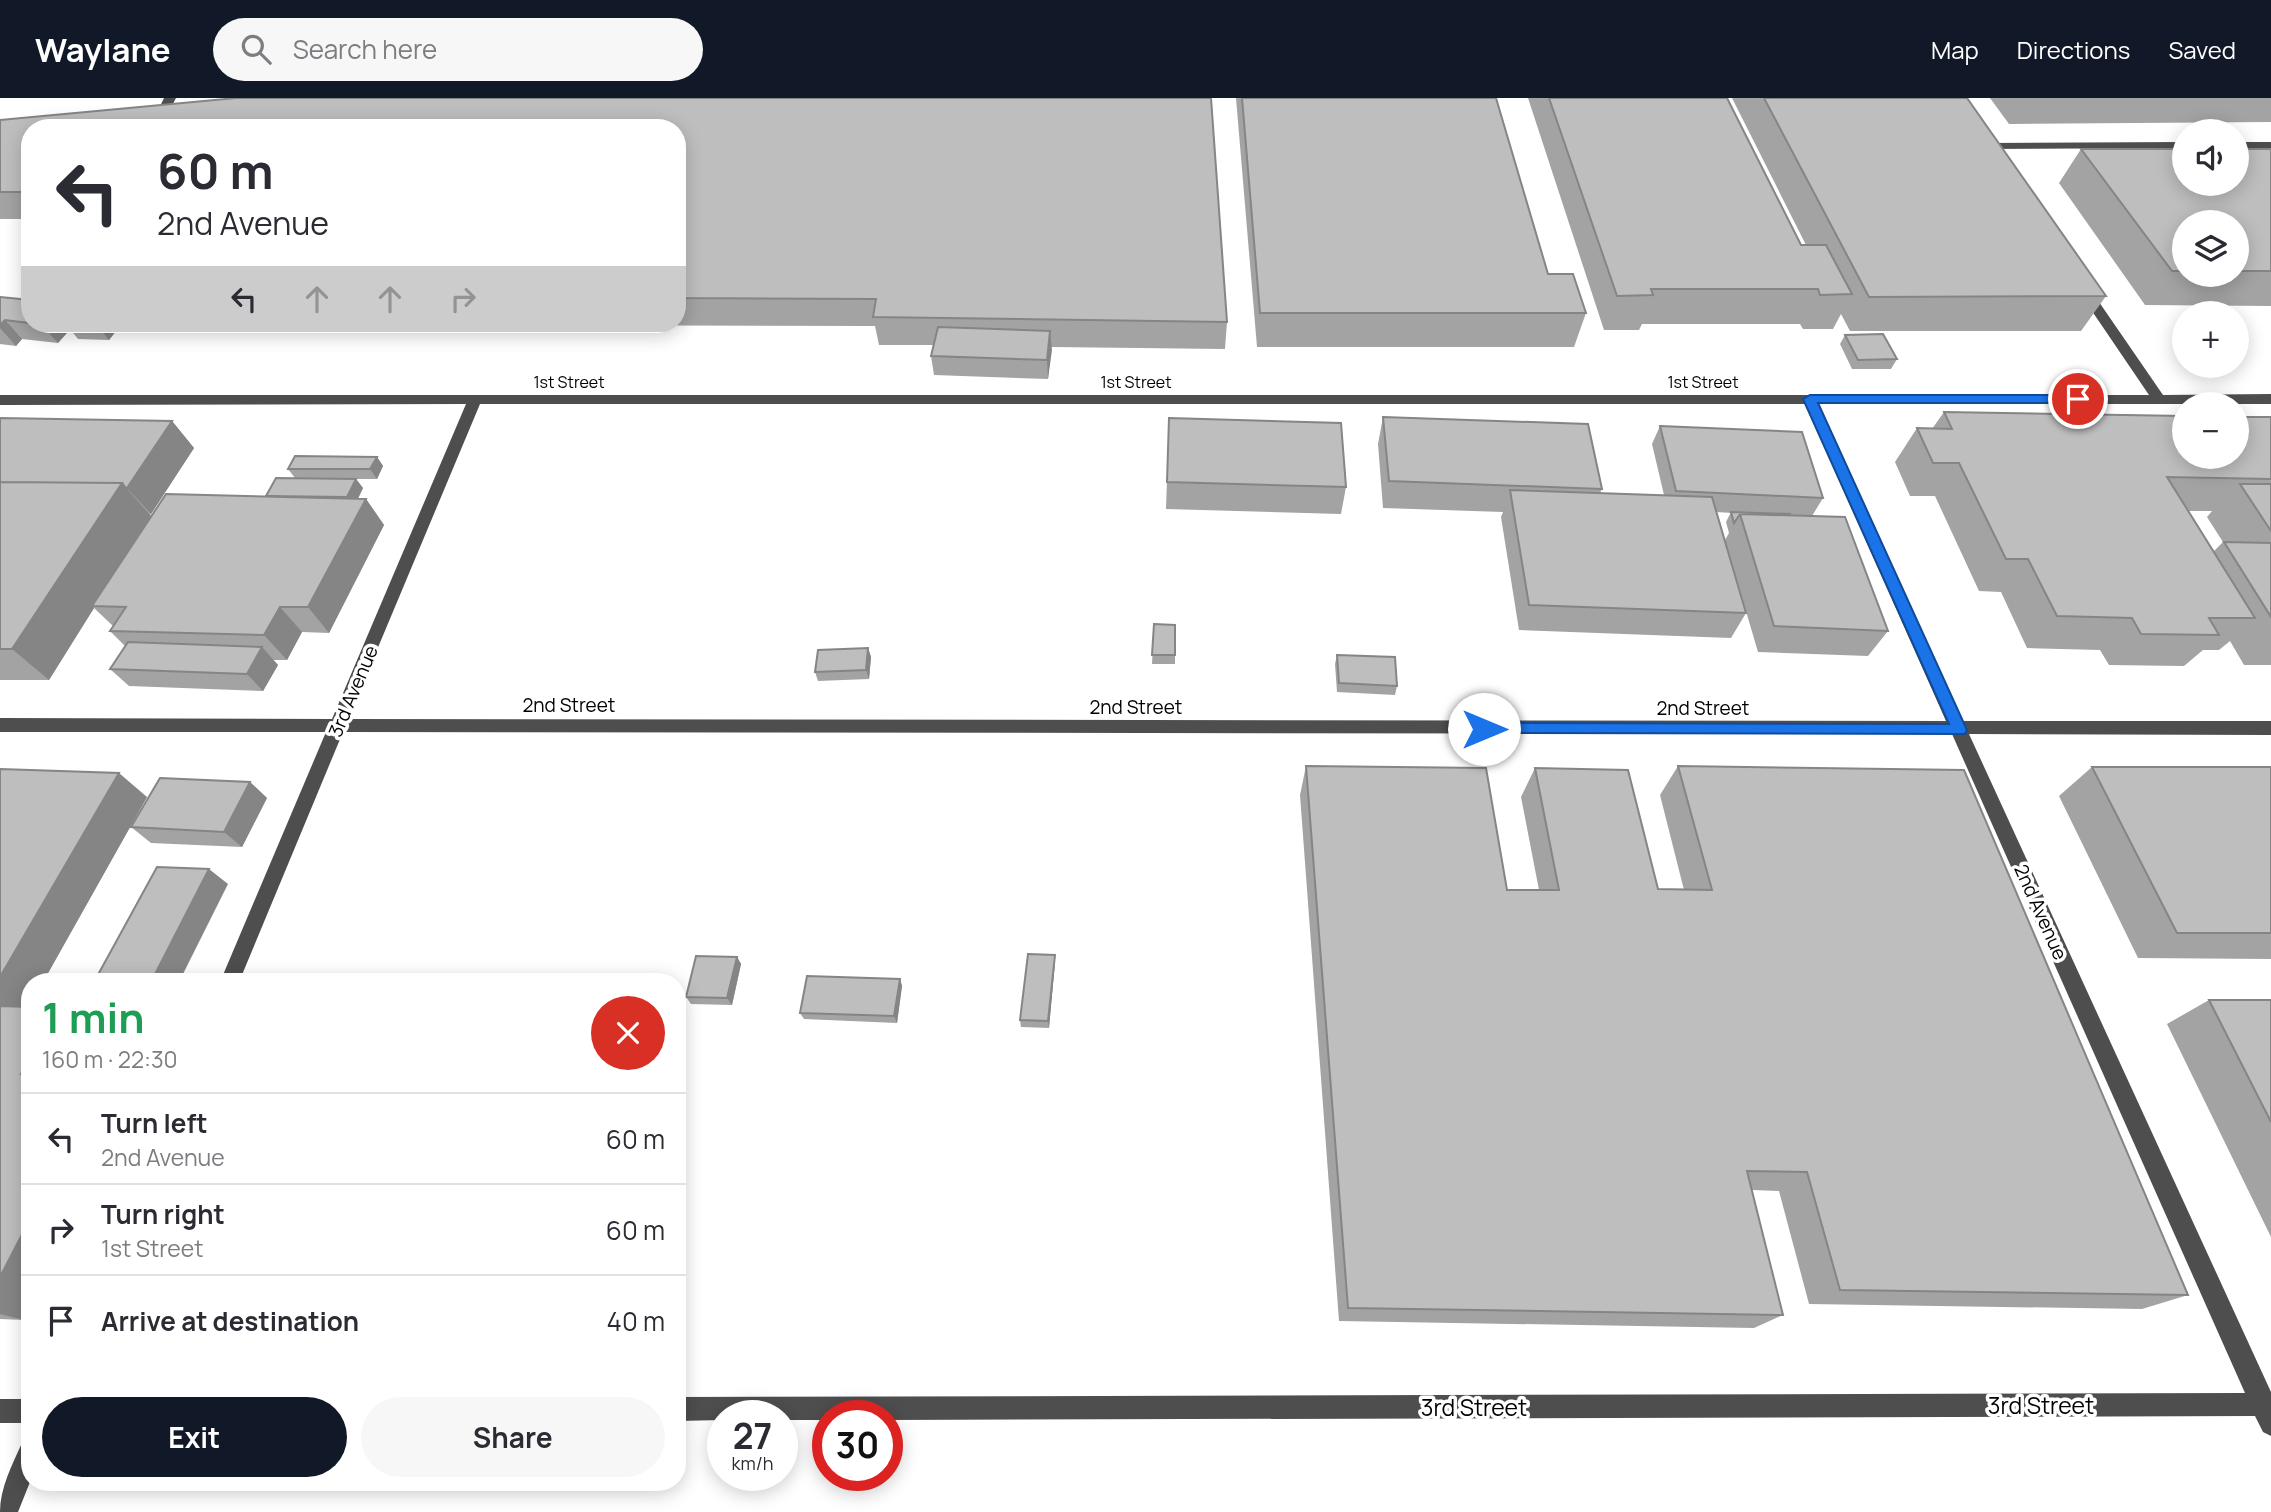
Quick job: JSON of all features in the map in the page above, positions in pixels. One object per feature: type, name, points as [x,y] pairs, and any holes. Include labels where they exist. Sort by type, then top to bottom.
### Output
[{"type":"street","points":[[170,98],[160,119],[173,118]]},
{"type":"street","points":[[1992,157],[1981,141],[2172,145]]},
{"type":"street","points":[[2249,145],[2271,145]]},
{"type":"street","points":[[2072,272],[2159,399]]},
{"type":"street","name":"3rd Avenue","points":[[233,973],[475,399]]},
{"type":"street","name":"2nd Avenue","points":[[1810,399],[2268,1411]]},
{"type":"street","name":"1st Street","points":[[0,400],[2271,399]]},
{"type":"street","name":"2nd Street","points":[[0,725],[1959,730],[2271,728]]},
{"type":"street","name":"3rd Street","points":[[686,1409],[2268,1411]]},
{"type":"street","points":[[0,1411],[21,1411]]},
{"type":"street","points":[[6,1512],[21,1474]]},
{"type":"building","points":[[236,98],[1211,98],[1227,322],[873,317],[876,299],[686,298],[686,119],[21,119],[21,192],[0,192],[0,120]]},
{"type":"building","points":[[1242,98],[1496,98],[1548,274],[1573,274],[1586,313],[1260,313]]},
{"type":"building","points":[[1549,98],[1727,98],[1801,245],[1826,245],[1852,294],[1820,295],[1818,289],[1651,289],[1653,295],[1617,296]]},
{"type":"building","points":[[1764,98],[1967,98],[2106,296],[1869,297]]},
{"type":"building","points":[[2081,149],[2172,149],[2172,196],[2249,196],[2249,149],[2271,149],[2271,271],[2249,271],[2249,210],[2172,210],[2172,271]]},
{"type":"building","points":[[0,297],[21,299],[21,322],[5,320],[0,325]]},
{"type":"building","points":[[938,327],[1050,331],[1047,360],[931,356]]},
{"type":"building","points":[[1883,334],[1897,359],[1858,360],[1845,335]]},
{"type":"building","points":[[1944,412],[2172,416],[2172,469],[2249,469],[2249,417],[2271,417],[2271,479],[2167,477],[2255,618],[2209,618],[2219,635],[2141,634],[2132,618],[2057,616],[2028,559],[2006,559],[1959,463],[1933,463],[1917,428],[1952,429]]},
{"type":"building","points":[[1383,417],[1588,424],[1602,489],[1389,481]]},
{"type":"building","points":[[0,418],[172,421],[126,488],[122,483],[0,482]]},
{"type":"building","points":[[1169,418],[1341,423],[1346,487],[1167,482]]},
{"type":"building","points":[[1660,426],[1802,432],[1823,498],[1676,491]]},
{"type":"building","points":[[295,456],[377,457],[370,469],[288,469]]},
{"type":"building","points":[[276,478],[356,479],[347,497],[266,496]]},
{"type":"building","points":[[0,482],[122,483],[12,649],[0,649]]},
{"type":"building","points":[[2240,484],[2271,484],[2271,531]]},
{"type":"building","points":[[1510,490],[1712,497],[1746,613],[1529,605]]},
{"type":"building","points":[[166,494],[366,499],[308,607],[280,607],[264,635],[110,631],[126,607],[92,606]]},
{"type":"building","points":[[1731,512],[1790,515],[1740,514],[1734,523]]},
{"type":"building","points":[[1740,514],[1845,517],[1888,631],[1774,626]]},
{"type":"building","points":[[2224,542],[2271,543],[2271,617]]},
{"type":"building","points":[[1154,624],[1175,625],[1175,655],[1152,655]]},
{"type":"building","points":[[128,642],[262,647],[247,674],[110,669]]},
{"type":"building","points":[[868,648],[866,670],[815,672],[818,650]]},
{"type":"building","points":[[1337,655],[1395,657],[1397,686],[1339,683]]},
{"type":"building","points":[[1306,766],[1486,768],[1507,890],[1559,890],[1535,768],[1628,770],[1658,889],[1712,890],[1678,766],[1964,770],[2188,1295],[1840,1290],[1807,1172],[1747,1171],[1783,1315],[1348,1308]]},
{"type":"building","points":[[2092,767],[2271,767],[2271,933],[2177,933]]},
{"type":"building","points":[[0,769],[119,773],[0,977]]},
{"type":"building","points":[[160,778],[250,782],[224,832],[131,827]]},
{"type":"building","points":[[157,867],[209,869],[156,973],[99,973]]},
{"type":"building","points":[[1028,954],[1055,955],[1048,1021],[1020,1020]]},
{"type":"building","points":[[696,956],[737,957],[727,998],[686,997]]},
{"type":"building","points":[[807,976],[900,979],[894,1016],[800,1013]]},
{"type":"building","points":[[2209,1000],[2271,1000],[2271,1122]]},
{"type":"building","points":[[0,1006],[21,1007],[21,1236],[0,1277]]},
{"type":"route","points":[[1484,729],[1959,730],[1810,399],[2078,399]]}]
